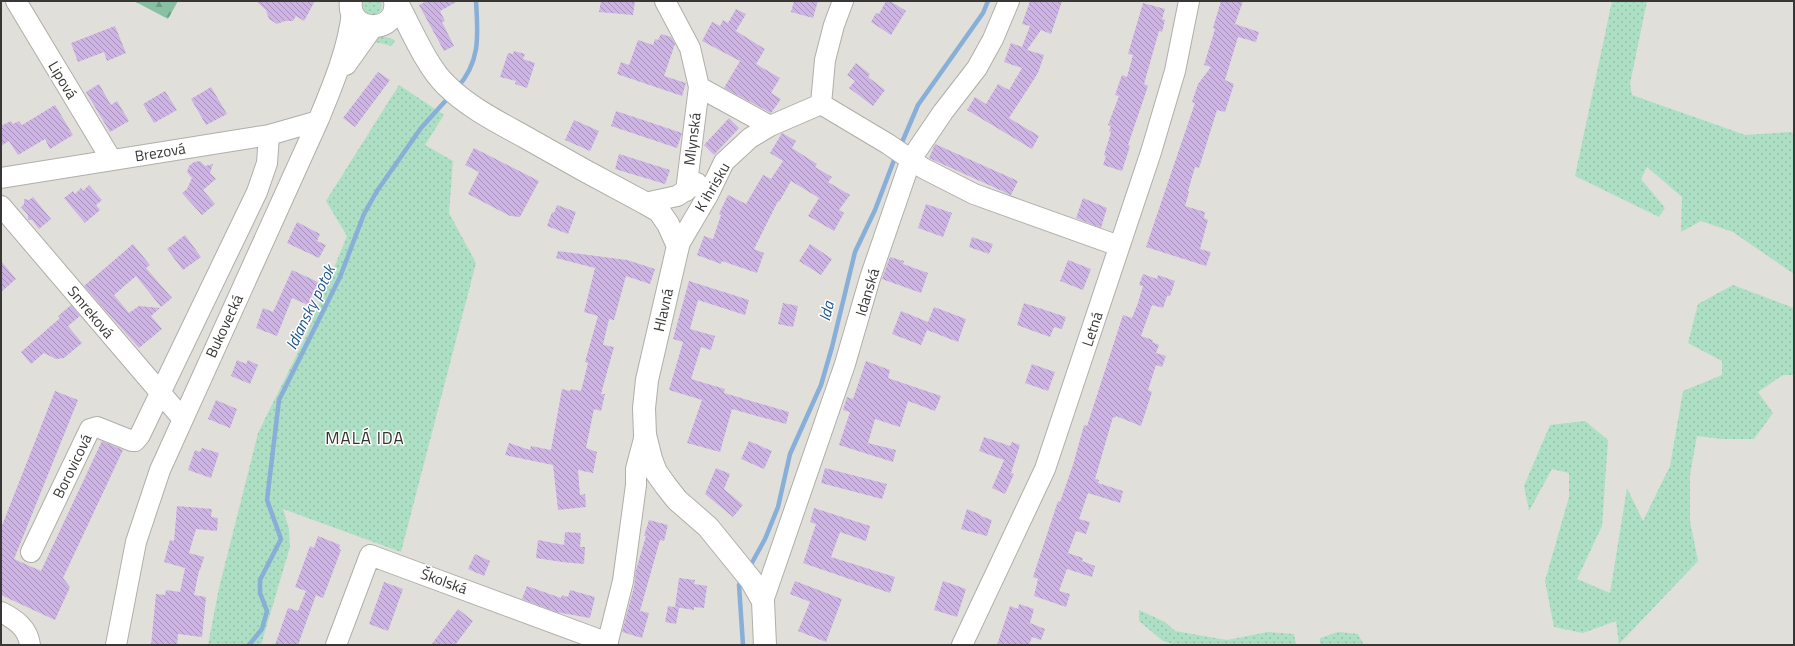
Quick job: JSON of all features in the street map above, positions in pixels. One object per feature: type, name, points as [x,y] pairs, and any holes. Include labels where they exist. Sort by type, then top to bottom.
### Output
[{"type":"main road","points":[[377,26],[390,20],[394,13],[396,1]]},
{"type":"main road","points":[[396,1],[431,66]]},
{"type":"main road","points":[[351,7],[362,24],[377,26],[401,37],[431,66],[446,85],[464,100],[491,118],[659,211],[668,224],[678,246]]},
{"type":"main road","name":"Hlavná","points":[[678,246],[647,380],[644,408],[645,435],[656,472],[677,500],[708,527],[751,580],[763,601],[765,645]]},
{"type":"street","name":"Lipová","points":[[16,1],[110,159]]},
{"type":"street","name":"Mlynská","points":[[665,1],[690,48],[699,87],[686,191]]},
{"type":"street","points":[[843,1],[834,24],[825,60],[821,104],[888,144],[923,168],[974,194],[1119,246]]},
{"type":"street","name":"Idanská","points":[[763,601],[845,364],[908,157],[977,68],[993,39],[1009,1]]},
{"type":"street","name":"Letná","points":[[962,645],[1046,469],[1151,152],[1175,71],[1189,1]]},
{"type":"street","name":"Bukovecká","points":[[116,645],[136,542],[160,470],[182,418],[318,121],[331,88],[349,33],[351,7]]},
{"type":"street","points":[[331,88],[362,40],[377,26]]},
{"type":"street","name":"Mlynská","points":[[699,87],[770,126]]},
{"type":"street","name":"K ihrisku","points":[[678,246],[708,195],[724,162],[750,138],[770,126],[821,104]]},
{"type":"street","name":"Brezová","points":[[1,178],[110,159],[269,135],[318,121]]},
{"type":"street","points":[[160,394],[257,192],[267,163],[269,135]]},
{"type":"street","points":[[645,203],[678,196],[724,162]]},
{"type":"street","name":"Smreková","points":[[1,206],[182,418]]},
{"type":"street","name":"Borovicová","points":[[31,552],[90,429],[97,427],[128,440],[135,441],[140,435],[160,394]]},
{"type":"street","name":"Školská","points":[[336,645],[370,555],[608,644],[623,581],[636,485],[636,469],[645,435]]},
{"type":"street","points":[[636,485],[656,472]]},
{"type":"street","points":[[1,612],[24,628],[29,637],[30,645]]},
{"type":"green space","points":[[134,1],[178,1],[168,19]]},
{"type":"green space","points":[[363,1],[382,1],[381,11],[373,16],[367,14],[363,9]]},
{"type":"green space","points":[[1612,1],[1647,1],[1630,84],[1632,95],[1745,135],[1791,132],[1794,134],[1794,274],[1733,232],[1701,221],[1681,232],[1682,197],[1647,167],[1641,179],[1665,208],[1659,217],[1575,176]]},
{"type":"green space","points":[[380,35],[395,40],[392,46],[371,41]]},
{"type":"green space","points":[[399,85],[444,115],[425,145],[453,161],[449,213],[476,263],[401,552],[283,509],[289,529],[290,547],[261,645],[208,645],[219,588],[258,433],[306,336],[347,236],[326,201]]},
{"type":"green space","points":[[1733,285],[1794,308],[1794,375],[1783,375],[1758,392],[1773,413],[1754,439],[1722,439],[1697,436],[1690,475],[1690,521],[1698,561],[1619,644],[1616,621],[1583,633],[1554,627],[1545,581],[1569,497],[1569,473],[1552,469],[1529,511],[1524,486],[1550,425],[1585,421],[1608,440],[1602,526],[1577,579],[1610,593],[1627,488],[1643,521],[1670,466],[1683,391],[1722,375],[1722,361],[1688,343],[1698,304]]},
{"type":"green space","points":[[1139,610],[1165,622],[1175,631],[1227,640],[1268,632],[1294,634],[1296,645],[1176,645],[1163,641],[1139,621]]},
{"type":"green space","points":[[1338,632],[1358,634],[1364,645],[1320,645],[1320,638]]},
{"type":"building","points":[[256,1],[315,1],[304,21],[296,16],[293,21],[285,21],[277,24],[269,19],[266,10]]},
{"type":"building","points":[[427,1],[458,1],[440,11],[445,21],[442,22],[454,46],[444,51],[419,5]]},
{"type":"building","points":[[601,1],[635,1],[633,15],[599,12]]},
{"type":"building","points":[[794,1],[818,1],[813,18],[791,12]]},
{"type":"building","points":[[886,1],[890,1],[906,11],[891,35],[871,22],[876,13],[879,14]]},
{"type":"building","points":[[1030,1],[1062,1],[1051,34],[1041,30],[1027,50],[1044,55],[1038,73],[1009,118],[1039,136],[1032,149],[967,110],[975,97],[986,104],[998,84],[1009,90],[1022,68],[1004,62],[1011,43],[1022,47],[1030,26],[1022,24]]},
{"type":"building","points":[[1221,1],[1243,1],[1235,24],[1259,32],[1256,42],[1238,37],[1225,80],[1234,84],[1225,112],[1217,110],[1199,168],[1195,167],[1188,191],[1185,206],[1205,212],[1204,218],[1208,220],[1200,249],[1211,252],[1206,266],[1146,247],[1195,103],[1192,102],[1198,84],[1211,67],[1204,65],[1215,29],[1213,28]]},
{"type":"building","points":[[1143,3],[1165,9],[1162,19],[1165,20],[1162,32],[1159,31],[1144,84],[1148,86],[1128,145],[1130,146],[1122,171],[1103,165],[1106,156],[1104,155],[1111,132],[1109,131],[1111,126],[1108,125],[1119,96],[1115,95],[1122,75],[1127,77],[1133,55],[1128,54]]},
{"type":"building","points":[[736,9],[746,14],[736,31],[765,49],[756,64],[780,78],[771,93],[781,99],[771,113],[724,88],[740,61],[702,41],[712,22],[720,26],[723,20],[728,23]]},
{"type":"building","points":[[115,26],[126,53],[107,61],[104,52],[78,62],[71,43]]},
{"type":"building","points":[[661,34],[671,37],[675,44],[664,76],[686,83],[682,96],[617,74],[621,62],[629,65],[638,40],[653,45],[655,39],[658,40]]},
{"type":"building","points":[[514,51],[525,54],[523,59],[535,63],[527,88],[515,84],[516,81],[500,77],[508,53],[513,54]]},
{"type":"building","points":[[856,63],[870,74],[868,77],[885,90],[873,106],[849,88],[855,81],[847,75]]},
{"type":"building","points":[[378,72],[390,80],[355,127],[343,118]]},
{"type":"building","points":[[99,84],[111,105],[117,101],[129,121],[110,132],[86,92]]},
{"type":"building","points":[[211,87],[227,114],[206,125],[191,99]]},
{"type":"building","points":[[165,91],[177,110],[154,123],[143,104]]},
{"type":"building","points":[[55,105],[73,135],[50,149],[45,139],[18,155],[9,141],[1,146],[1,126],[11,121],[13,124],[19,121],[22,125]]},
{"type":"building","points":[[616,111],[682,133],[677,148],[611,126]]},
{"type":"building","points":[[729,118],[739,128],[714,155],[704,145]]},
{"type":"building","points":[[574,120],[599,131],[590,151],[565,140]]},
{"type":"building","points":[[782,133],[796,141],[792,148],[817,164],[815,167],[832,177],[828,182],[850,195],[839,210],[844,213],[834,231],[808,216],[819,198],[791,181],[779,202],[778,201],[754,249],[764,253],[757,273],[722,261],[721,264],[697,255],[704,236],[713,239],[721,215],[719,214],[728,195],[746,204],[763,175],[771,179],[783,161],[770,153]]},
{"type":"building","points":[[935,144],[1018,181],[1011,195],[929,158]]},
{"type":"building","points":[[474,148],[539,181],[520,217],[510,216],[468,194],[479,172],[465,165]]},
{"type":"building","points":[[619,154],[670,170],[665,184],[615,169]]},
{"type":"building","points":[[200,161],[205,166],[213,164],[210,173],[216,179],[203,190],[215,204],[202,215],[182,193],[187,189],[192,178],[187,172],[189,166],[194,162]]},
{"type":"building","points":[[89,185],[102,200],[96,205],[100,210],[85,223],[64,198],[73,191],[75,194],[81,188],[83,191]]},
{"type":"building","points":[[33,197],[51,219],[39,229],[32,220],[28,220],[28,215],[21,207],[24,204],[24,199],[29,200]]},
{"type":"building","points":[[1083,198],[1107,208],[1101,228],[1076,218]]},
{"type":"building","points":[[926,204],[952,213],[943,237],[918,228]]},
{"type":"building","points":[[557,205],[576,212],[568,234],[547,226],[552,212],[554,213]]},
{"type":"building","points":[[297,222],[320,234],[317,241],[326,245],[319,258],[287,243]]},
{"type":"building","points":[[185,235],[201,257],[183,270],[167,249]]},
{"type":"building","points":[[972,237],[993,244],[989,254],[969,247]]},
{"type":"building","points":[[133,244],[150,265],[146,268],[172,298],[161,307],[136,276],[114,295],[129,313],[139,306],[160,308],[151,316],[162,329],[139,348],[84,286]]},
{"type":"building","points":[[810,244],[832,259],[821,275],[799,261]]},
{"type":"building","points":[[558,251],[627,260],[655,269],[650,284],[626,276],[614,320],[609,319],[603,345],[614,347],[601,394],[605,394],[601,411],[594,409],[586,448],[597,452],[593,473],[578,470],[580,495],[585,494],[586,507],[558,510],[553,465],[505,455],[509,443],[530,450],[531,446],[551,450],[562,389],[581,391],[588,363],[585,362],[598,316],[584,312],[595,268],[556,258]]},
{"type":"building","points":[[890,257],[904,261],[903,264],[928,273],[921,293],[882,279]]},
{"type":"building","points":[[1068,260],[1091,269],[1083,290],[1060,281]]},
{"type":"building","points":[[1,261],[16,279],[1,292]]},
{"type":"building","points":[[292,270],[318,282],[308,305],[292,298],[277,336],[256,328],[263,308],[273,312]]},
{"type":"building","points":[[1143,274],[1157,279],[1158,275],[1175,281],[1170,296],[1167,296],[1163,308],[1152,305],[1141,336],[1153,340],[1152,342],[1159,345],[1156,353],[1166,356],[1162,367],[1156,365],[1148,390],[1152,392],[1141,426],[1116,416],[1115,418],[1113,417],[1095,479],[1099,480],[1098,483],[1123,491],[1120,503],[1088,493],[1079,519],[1090,522],[1086,534],[1076,531],[1068,553],[1083,558],[1082,561],[1095,566],[1092,577],[1067,569],[1059,591],[1070,594],[1066,607],[1034,596],[1038,579],[1033,577],[1058,501],[1060,502],[1073,465],[1084,425],[1087,426],[1123,315],[1132,318],[1138,303],[1143,286],[1139,285]]},
{"type":"building","points":[[689,281],[749,300],[745,315],[698,300],[690,329],[715,336],[711,350],[701,347],[691,379],[725,389],[724,393],[789,412],[786,424],[732,409],[720,452],[687,443],[702,400],[669,390],[683,342],[673,339]]},
{"type":"building","points":[[783,303],[798,306],[793,327],[778,324]]},
{"type":"building","points":[[1024,303],[1066,317],[1062,329],[1054,327],[1050,337],[1017,325]]},
{"type":"building","points":[[71,305],[80,316],[68,326],[82,343],[64,358],[56,359],[44,353],[31,364],[21,352],[60,318],[58,316]]},
{"type":"building","points":[[934,307],[966,319],[958,342],[927,330],[921,345],[892,334],[901,311],[928,322]]},
{"type":"building","points":[[237,360],[246,364],[248,360],[258,365],[250,384],[231,376]]},
{"type":"building","points":[[866,361],[890,370],[888,378],[941,396],[935,411],[908,401],[900,427],[875,419],[868,443],[896,450],[893,462],[839,445],[850,412],[843,410],[847,397],[853,399]]},
{"type":"building","points":[[1032,364],[1055,372],[1048,391],[1025,383]]},
{"type":"building","points":[[55,391],[78,400],[14,559],[41,571],[102,441],[123,450],[63,578],[70,587],[55,620],[1,595],[1,528]]},
{"type":"building","points":[[216,400],[237,409],[230,428],[208,419]]},
{"type":"building","points":[[984,437],[1010,446],[1012,442],[1020,445],[1011,473],[1014,474],[1005,494],[992,488],[1004,460],[979,451]]},
{"type":"building","points":[[749,441],[772,451],[764,469],[741,459]]},
{"type":"building","points":[[202,448],[219,453],[211,478],[188,470],[195,450],[200,452]]},
{"type":"building","points":[[716,468],[730,474],[724,489],[743,505],[733,517],[705,494]]},
{"type":"building","points":[[825,468],[887,484],[882,499],[821,483]]},
{"type":"building","points":[[177,506],[212,509],[211,517],[218,518],[217,531],[196,529],[189,553],[204,557],[199,570],[194,595],[206,597],[202,637],[178,634],[177,645],[151,645],[156,594],[165,595],[166,590],[180,592],[185,568],[164,562],[170,540],[174,541]]},
{"type":"building","points":[[814,508],[870,526],[866,541],[840,532],[831,557],[895,577],[890,593],[803,563],[816,524],[810,522]]},
{"type":"building","points":[[967,509],[992,520],[987,536],[961,529]]},
{"type":"building","points":[[649,520],[668,525],[664,541],[660,540],[640,611],[649,613],[642,638],[622,632]]},
{"type":"building","points":[[565,532],[581,533],[580,547],[585,547],[584,564],[536,558],[538,540],[564,545]]},
{"type":"building","points":[[318,536],[340,545],[339,549],[341,550],[323,598],[316,595],[298,645],[275,645],[288,608],[298,611],[306,591],[295,587],[310,546],[314,548]]},
{"type":"building","points":[[475,554],[490,561],[484,576],[468,569]]},
{"type":"building","points":[[679,578],[695,580],[694,584],[707,586],[704,608],[694,607],[694,610],[675,607]]},
{"type":"building","points":[[795,581],[842,599],[826,642],[798,631],[810,602],[790,594]]},
{"type":"building","points":[[943,581],[966,589],[957,617],[934,610]]},
{"type":"building","points":[[384,582],[403,589],[388,631],[369,624]]},
{"type":"building","points":[[527,586],[561,598],[562,595],[568,597],[570,590],[595,597],[590,618],[556,612],[522,599]]},
{"type":"building","points":[[1019,604],[1034,609],[1030,623],[1045,629],[1041,640],[1032,637],[1029,645],[997,645],[1010,606],[1018,609]]},
{"type":"building","points":[[668,606],[679,608],[676,624],[665,622]]},
{"type":"building","points":[[458,609],[473,621],[455,645],[431,645]]},
{"type":"waterway","name":"Idiansky potok","points":[[457,88],[465,78],[474,58],[477,36],[476,1]]},
{"type":"waterway","name":"Ida","points":[[900,147],[918,105],[983,13],[988,1]]},
{"type":"waterway","name":"Idiansky potok","points":[[249,645],[262,629],[267,611],[260,593],[260,580],[281,539],[267,500],[279,400],[340,277],[364,214],[377,191],[421,128],[449,97]]},
{"type":"waterway","name":"Ida","points":[[749,568],[765,539],[778,507],[790,454],[821,385],[832,347],[855,252],[875,210],[896,155]]},
{"type":"waterway","name":"Ida","points":[[742,580],[739,585],[743,645]]},
{"type":"district","name":"MALÁ IDA","points":[[365,438]]}]
